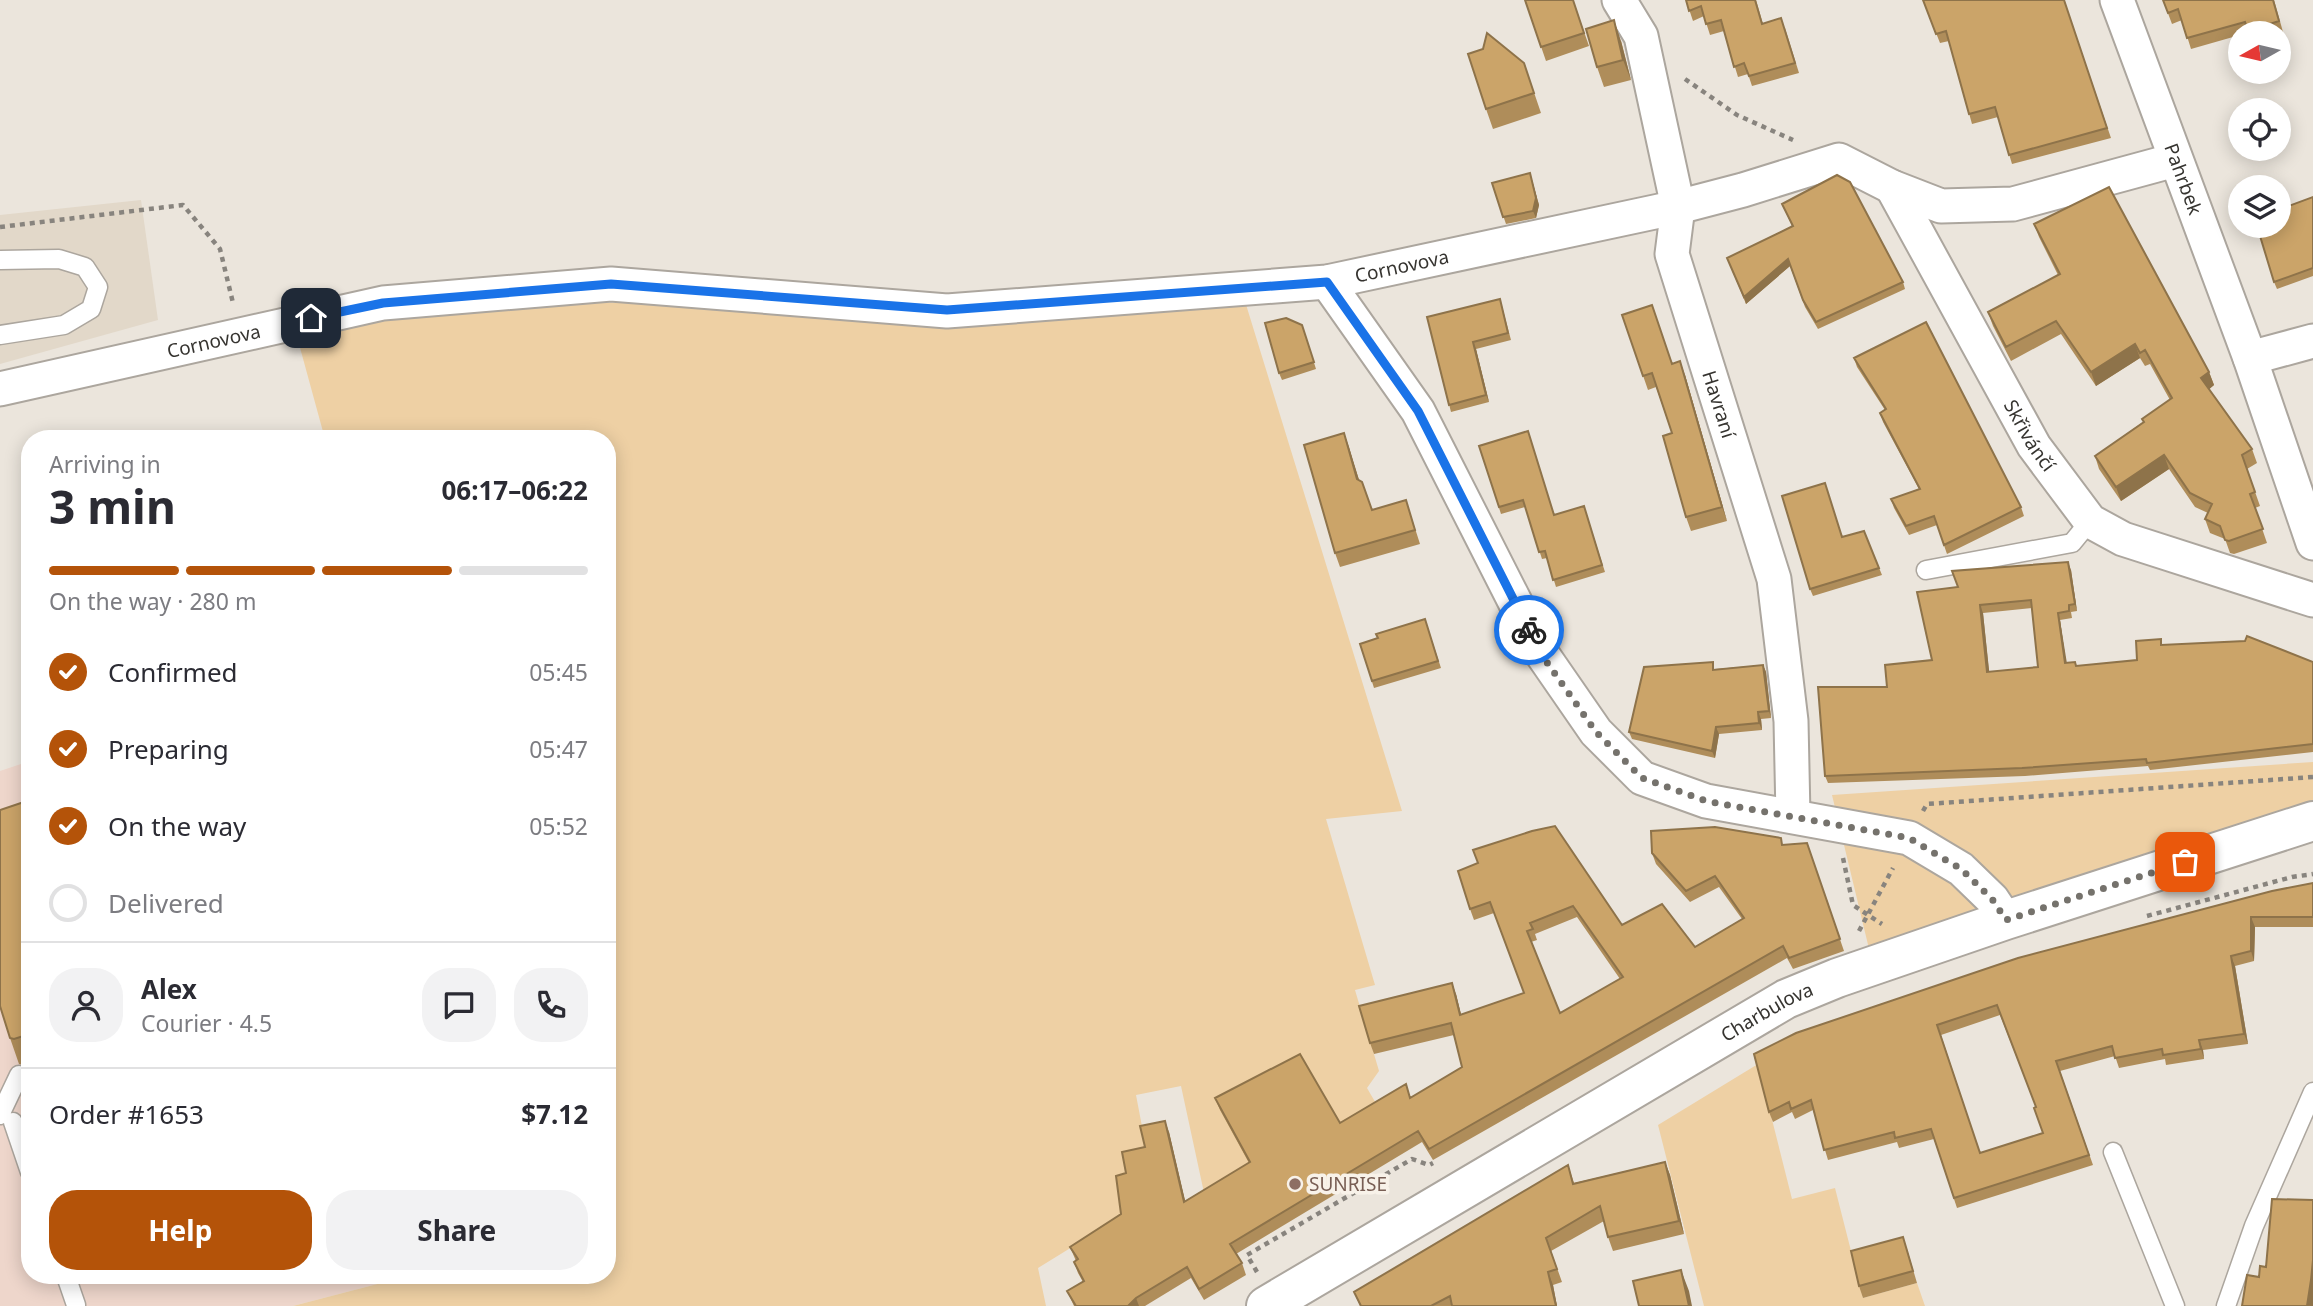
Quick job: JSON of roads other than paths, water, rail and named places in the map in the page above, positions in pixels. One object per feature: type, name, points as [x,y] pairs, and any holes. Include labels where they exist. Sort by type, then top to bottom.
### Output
[{"type":"street","name":"Havraní","points":[[1619,0],[1641,36],[1678,207],[1672,254],[1774,579],[1791,721],[1793,816]]},
{"type":"street","name":"Pahrbek","points":[[2117,0],[2250,358],[2313,543]]},
{"type":"street","name":"Cornovova","points":[[0,390],[383,303],[611,284],[947,310],[1327,282],[1678,207],[1839,160],[1892,187]]},
{"type":"street","points":[[1892,187],[1941,206],[2013,204],[2175,160]]},
{"type":"street","name":"Skřivánčí","points":[[1892,187],[2034,446],[2090,522],[2123,539],[2313,600]]},
{"type":"street","points":[[1327,282],[1418,411],[1539,651],[1596,732],[1642,778],[1706,801],[1909,838],[1961,869],[1992,899],[2006,920]]},
{"type":"street","points":[[2250,358],[2313,341]]},
{"type":"street","name":"Charbulova","points":[[1266,1306],[1786,999],[1837,978],[2006,920],[2313,821]]},
{"type":"lane","points":[[0,260],[58,259],[85,267],[98,287],[91,309],[64,325],[0,335]]},
{"type":"lane","points":[[1926,570],[2072,543],[2090,522]]},
{"type":"lane","points":[[19,1075],[11,1120],[21,1147]]},
{"type":"lane","points":[[2227,1306],[2254,1227],[2313,1092]]},
{"type":"lane","points":[[2113,1152],[2175,1306]]},
{"type":"lane","points":[[68,1284],[75,1305]]},
{"type":"place","name":"SUNRISE","points":[[1295,1184]]}]
